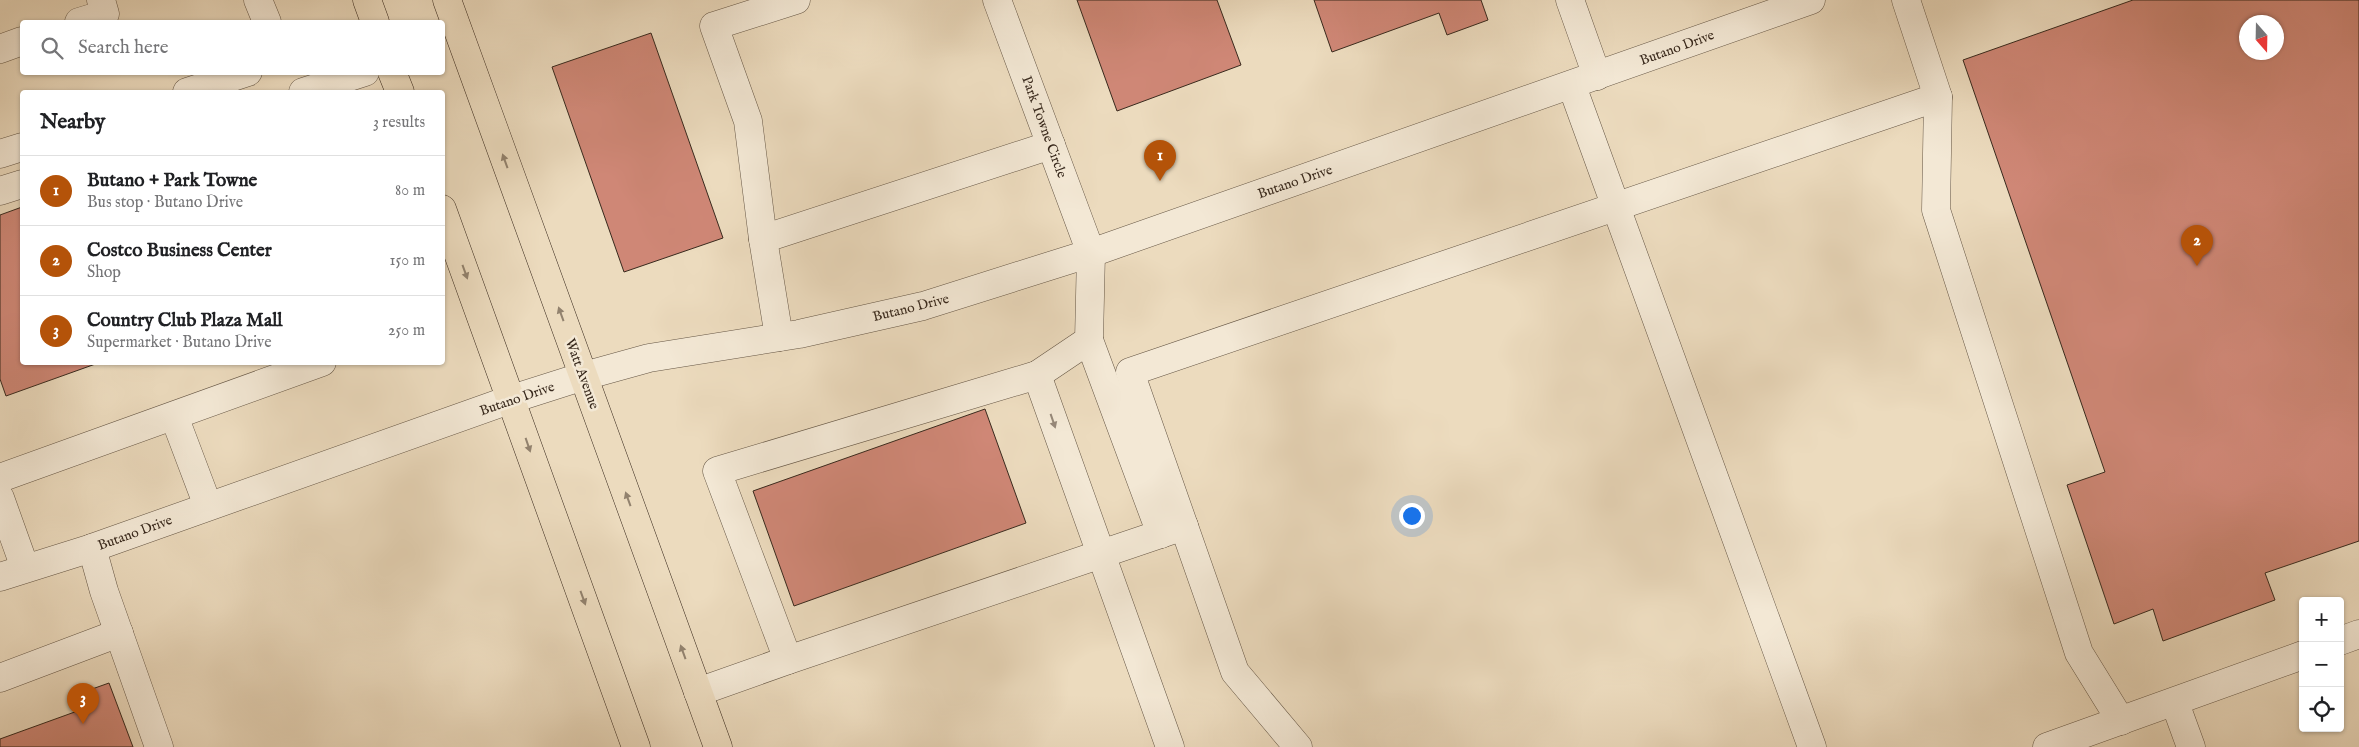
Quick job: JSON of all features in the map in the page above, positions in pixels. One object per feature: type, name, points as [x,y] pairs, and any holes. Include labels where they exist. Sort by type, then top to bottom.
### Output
[{"type":"main road","points":[[367,0],[374,20]]},
{"type":"main road","name":"Watt Avenue","points":[[447,0],[718,747]]},
{"type":"main road","points":[[393,75],[399,90]]},
{"type":"main road","points":[[445,217],[636,747]]},
{"type":"street","points":[[86,20],[105,14],[101,0]]},
{"type":"street","points":[[258,0],[266,20]]},
{"type":"street","points":[[778,337],[748,121],[714,26],[796,0]]},
{"type":"street","name":"Park Towne Circle","points":[[997,0],[1091,254]]},
{"type":"street","points":[[1570,0],[1585,81],[1616,207],[1812,747]]},
{"type":"street","name":"Butano Drive","points":[[12,572],[92,548],[512,399],[584,376],[649,358],[778,337],[923,306],[1091,254],[1810,0]]},
{"type":"street","points":[[1906,0],[1938,97],[1936,210],[2079,653],[2121,722]]},
{"type":"street","points":[[0,49],[20,42]]},
{"type":"street","points":[[193,90],[239,75]]},
{"type":"street","points":[[309,90],[356,75]]},
{"type":"street","points":[[1173,530],[1130,372],[1938,97]]},
{"type":"street","points":[[0,135],[20,139]]},
{"type":"street","points":[[763,239],[1051,144]]},
{"type":"street","points":[[0,154],[20,147]]},
{"type":"street","points":[[0,191],[20,185]]},
{"type":"street","points":[[1091,254],[1090,340],[1235,672],[1298,747]]},
{"type":"street","points":[[788,660],[717,471],[1037,375],[1090,340]]},
{"type":"street","points":[[0,478],[314,365]]},
{"type":"street","points":[[1037,375],[1170,747]]},
{"type":"street","points":[[174,416],[208,506]]},
{"type":"street","points":[[0,498],[12,572]]},
{"type":"street","points":[[698,692],[1173,530]]},
{"type":"street","points":[[92,548],[104,591],[159,747]]},
{"type":"street","points":[[0,678],[119,633]]},
{"type":"street","points":[[2344,640],[2359,634]]},
{"type":"street","points":[[2047,747],[2299,656]]},
{"type":"street","points":[[2175,702],[2191,747]]},
{"type":"building","points":[[1077,0],[1217,0],[1241,65],[1117,111]]},
{"type":"building","points":[[1314,0],[1481,0],[1488,20],[1447,35],[1439,13],[1332,52]]},
{"type":"building","points":[[2133,0],[2359,0],[2359,541],[2265,573],[2275,600],[2163,641],[2153,609],[2114,624],[2067,485],[2105,472],[1963,60]]},
{"type":"building","points":[[651,33],[723,238],[624,272],[552,67]]},
{"type":"building","points":[[20,208],[20,365],[93,365],[6,396],[0,379],[0,215]]},
{"type":"building","points":[[985,409],[1026,523],[794,606],[753,491]]},
{"type":"building","points":[[109,683],[133,747],[0,747],[0,739],[83,709],[78,694]]},
{"type":"place","name":"Butano + Park Towne","points":[[1160,181]]},
{"type":"place","name":"Costco Business Center","points":[[2197,266]]},
{"type":"place","name":"Country Club Plaza Mall","points":[[83,724]]}]
